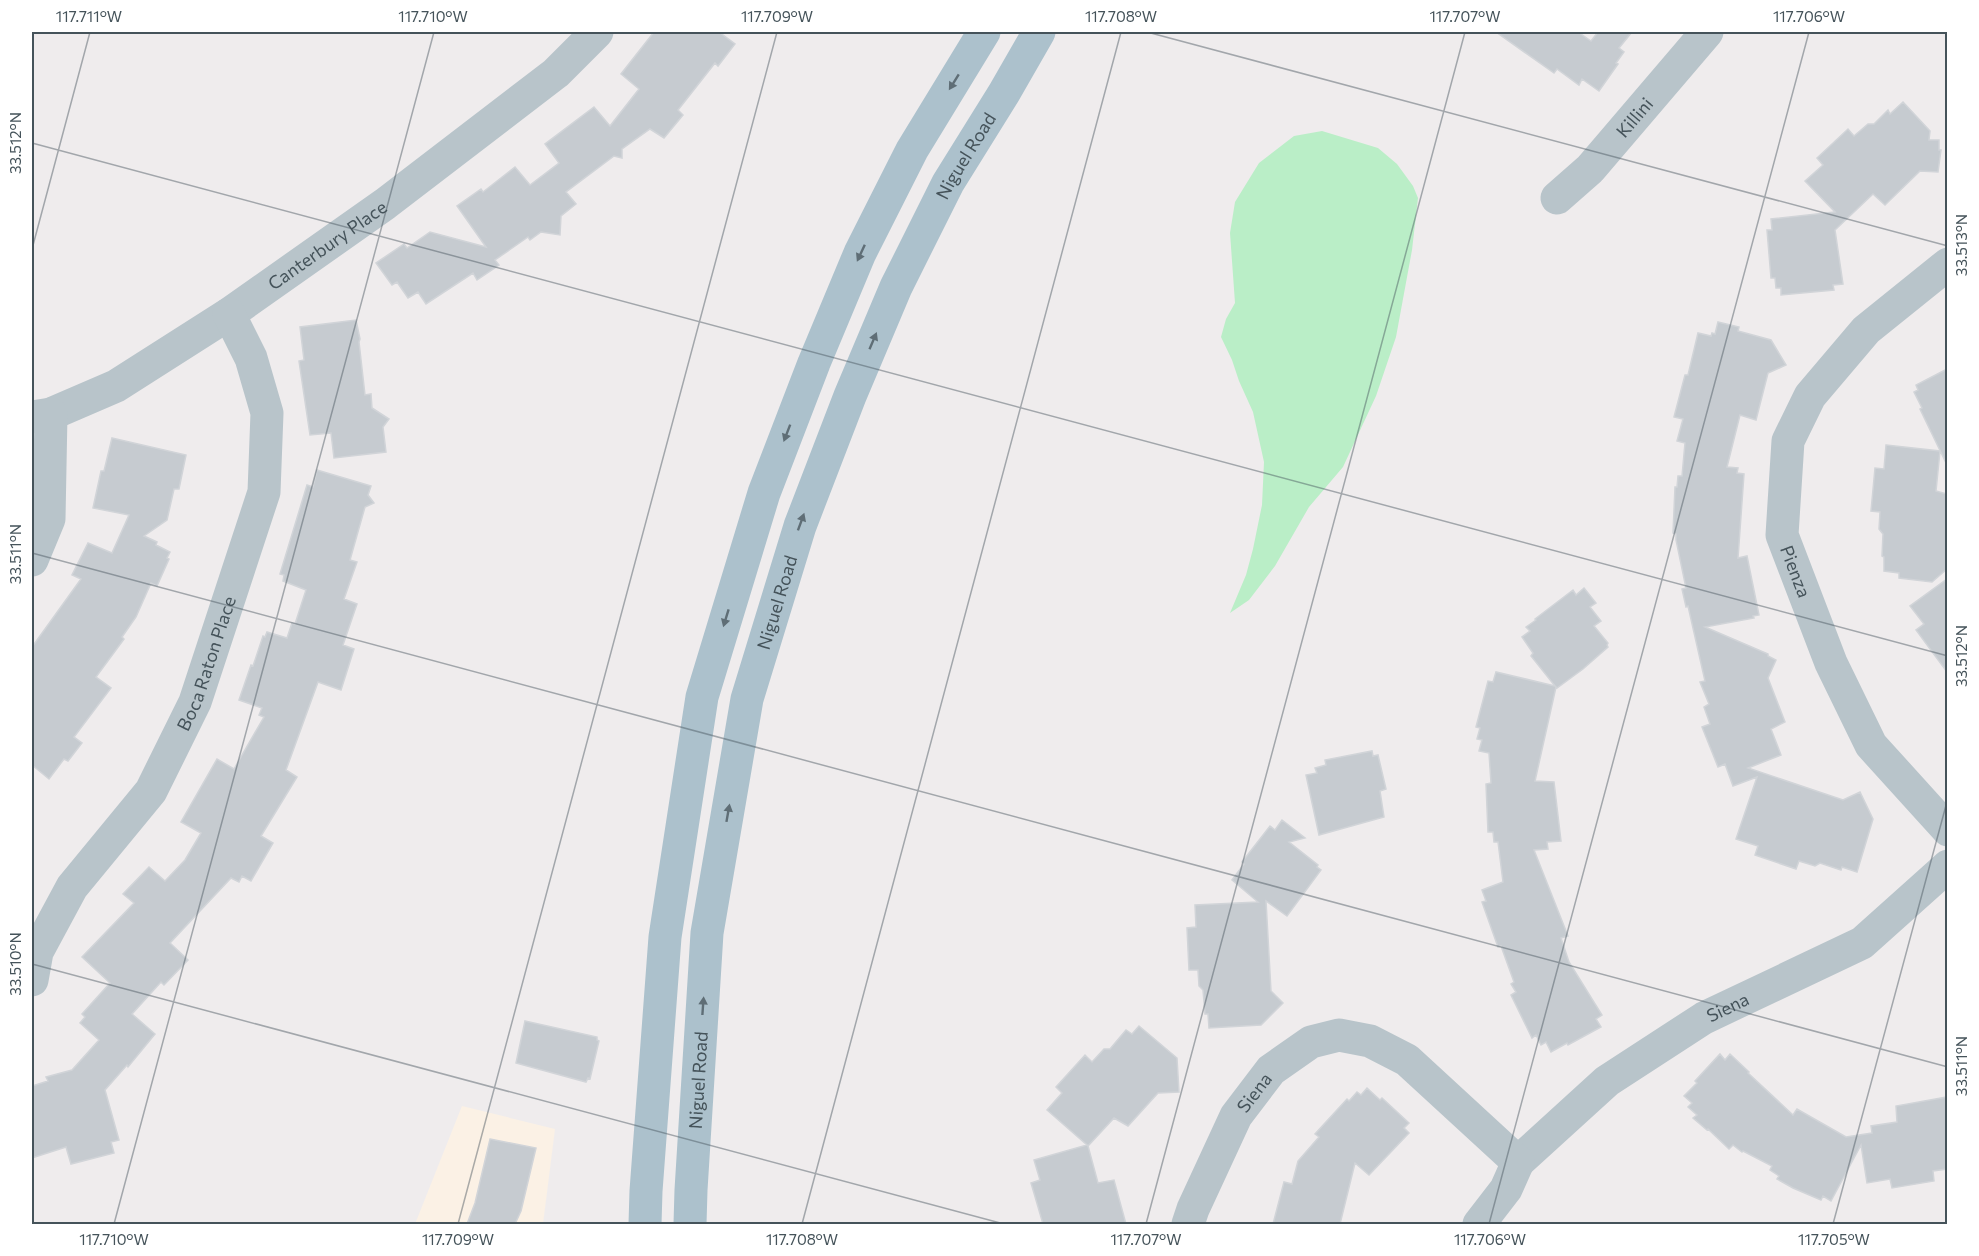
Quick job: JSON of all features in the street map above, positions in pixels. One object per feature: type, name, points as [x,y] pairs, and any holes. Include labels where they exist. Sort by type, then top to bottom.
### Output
[{"type":"main road","points":[[645,1224],[665,937],[702,697],[764,493],[814,363],[856,264],[912,150],[984,32]]},
{"type":"main road","name":"Niguel Road","points":[[690,1224],[707,933],[747,699],[800,526],[850,396],[896,287],[948,183],[1039,32]]},
{"type":"main road","points":[[646,1191],[691,1190]]},
{"type":"street","name":"Canterbury Place","points":[[41,416],[116,386],[229,314],[385,204],[546,81],[597,32]]},
{"type":"street","name":"Killini","points":[[1557,198],[1590,169],[1707,32]]},
{"type":"street","name":"Pienza","points":[[1947,264],[1866,330],[1810,396],[1788,441],[1782,535],[1832,663],[1871,745],[1947,830]]},
{"type":"street","name":"Boca Raton Place","points":[[32,980],[38,952],[72,887],[151,791],[195,702],[264,492],[267,413],[250,358],[229,314]]},
{"type":"street","points":[[32,560],[50,519],[41,416]]},
{"type":"street","name":"Siena","points":[[1479,1224],[1506,1189],[1518,1162],[1607,1081],[1704,1018],[1862,943],[1947,867]]},
{"type":"street","name":"Siena","points":[[1188,1224],[1236,1116],[1271,1070],[1311,1042],[1339,1035],[1370,1041],[1407,1060],[1518,1162]]},
{"type":"shaded area","points":[[462,1106],[555,1129],[543,1224],[415,1224]]},
{"type":"green space","points":[[1322,131],[1378,148],[1397,164],[1413,186],[1418,198],[1412,250],[1396,337],[1376,396],[1343,467],[1309,507],[1275,566],[1249,600],[1230,613],[1246,575],[1253,549],[1262,505],[1264,462],[1253,412],[1221,337],[1226,319],[1235,303],[1230,233],[1235,202],[1259,163],[1294,136]]},
{"type":"building","points":[[654,32],[719,32],[735,44],[718,66],[715,63],[678,110],[683,115],[664,138],[650,129],[622,149],[622,158],[614,156],[566,192],[576,204],[561,216],[560,235],[541,232],[530,240],[528,237],[495,260],[499,265],[477,280],[473,273],[426,304],[418,292],[408,298],[397,282],[392,285],[376,263],[404,244],[407,248],[430,232],[486,247],[457,206],[481,189],[483,192],[515,167],[530,185],[559,163],[545,144],[594,107],[610,126],[639,89],[621,74]]},
{"type":"building","points":[[1496,32],[1578,32],[1591,41],[1598,32],[1632,32],[1619,48],[1624,52],[1599,91],[1582,79],[1579,85],[1557,69],[1554,73]]},
{"type":"building","points":[[1903,102],[1930,131],[1929,140],[1939,140],[1939,150],[1941,150],[1938,172],[1920,171],[1885,205],[1873,194],[1835,230],[1843,284],[1833,285],[1834,290],[1781,295],[1781,288],[1776,288],[1775,278],[1771,278],[1767,230],[1772,230],[1771,219],[1835,212],[1805,181],[1823,165],[1817,158],[1848,129],[1854,136],[1868,124],[1874,124],[1888,110],[1890,114]]},
{"type":"building","points":[[356,320],[365,395],[371,394],[372,408],[389,419],[383,427],[386,452],[334,458],[331,433],[310,435],[299,361],[304,360],[300,327]]},
{"type":"building","points":[[1718,322],[1739,327],[1738,331],[1771,340],[1786,365],[1768,373],[1756,420],[1740,415],[1727,467],[1738,468],[1737,473],[1744,474],[1738,558],[1747,556],[1759,615],[1753,616],[1754,618],[1705,627],[1768,654],[1776,660],[1768,678],[1785,722],[1771,729],[1781,755],[1748,768],[1843,800],[1860,792],[1873,819],[1857,872],[1842,867],[1841,870],[1820,863],[1815,866],[1799,861],[1796,869],[1755,855],[1758,846],[1736,839],[1757,777],[1733,786],[1725,764],[1718,767],[1702,727],[1710,724],[1704,707],[1709,704],[1700,682],[1705,681],[1682,589],[1686,588],[1676,534],[1673,533],[1675,487],[1677,487],[1678,476],[1682,476],[1685,443],[1677,441],[1683,419],[1674,417],[1685,375],[1688,375],[1698,333],[1711,336],[1712,333],[1715,334]]},
{"type":"building","points":[[1947,369],[1947,465],[1914,392],[1918,390],[1916,385]]},
{"type":"building","points":[[112,438],[186,455],[179,489],[174,489],[167,520],[144,536],[170,552],[167,558],[169,559],[157,586],[151,583],[136,617],[122,637],[124,639],[96,677],[111,688],[74,737],[82,743],[68,761],[64,759],[49,779],[32,765],[32,647],[81,579],[72,575],[88,543],[112,553],[129,515],[93,508],[101,471],[104,471]]},
{"type":"building","points":[[1886,445],[1940,451],[1936,491],[1947,494],[1947,569],[1932,582],[1899,578],[1899,573],[1884,571],[1883,534],[1879,529],[1880,512],[1871,511],[1875,468],[1884,469]]},
{"type":"building","points":[[317,470],[371,486],[368,495],[374,503],[365,507],[350,560],[357,562],[344,599],[357,604],[343,645],[354,649],[341,690],[318,682],[286,770],[297,777],[261,836],[273,843],[251,881],[242,876],[239,882],[231,878],[170,943],[188,960],[164,985],[161,982],[132,1014],[155,1034],[128,1067],[127,1065],[105,1090],[119,1140],[111,1142],[114,1153],[71,1164],[66,1147],[32,1158],[32,1086],[48,1081],[46,1077],[72,1070],[99,1040],[80,1023],[85,1017],[82,1014],[110,983],[82,957],[134,903],[123,894],[149,867],[165,881],[185,860],[201,833],[181,822],[217,759],[234,769],[264,717],[259,715],[262,708],[239,700],[263,636],[265,637],[267,632],[287,638],[292,623],[295,624],[306,590],[283,581],[284,575],[280,574],[307,485],[313,487]]},
{"type":"building","points":[[1947,579],[1947,672],[1916,630],[1924,624],[1910,606]]},
{"type":"building","points":[[1584,588],[1596,603],[1590,607],[1601,621],[1594,626],[1608,643],[1608,647],[1583,669],[1556,687],[1535,781],[1554,782],[1561,841],[1547,842],[1548,849],[1534,850],[1568,936],[1561,938],[1569,962],[1602,1015],[1596,1019],[1601,1027],[1551,1052],[1546,1042],[1541,1045],[1536,1035],[1532,1038],[1511,995],[1516,992],[1511,984],[1514,982],[1501,946],[1498,947],[1482,902],[1486,901],[1482,890],[1503,882],[1498,842],[1494,842],[1493,832],[1488,832],[1486,784],[1491,783],[1489,753],[1479,751],[1482,740],[1477,739],[1480,728],[1476,727],[1488,681],[1493,682],[1496,672],[1555,686],[1531,656],[1533,653],[1522,637],[1530,631],[1526,627],[1535,619],[1573,590],[1576,595]]},
{"type":"building","points":[[1372,751],[1373,756],[1378,755],[1386,789],[1380,791],[1384,817],[1319,835],[1306,775],[1317,773],[1315,768],[1326,765],[1325,760]]},
{"type":"building","points":[[1282,820],[1305,838],[1289,842],[1321,870],[1287,916],[1266,901],[1271,991],[1283,1003],[1261,1025],[1209,1028],[1203,990],[1199,986],[1198,970],[1189,970],[1187,928],[1196,927],[1195,905],[1258,902],[1232,880],[1244,864],[1242,862],[1270,826],[1275,830]]},
{"type":"building","points":[[525,1021],[597,1037],[599,1041],[590,1079],[588,1078],[586,1082],[516,1063]]},
{"type":"building","points":[[1139,1026],[1177,1058],[1179,1092],[1158,1093],[1128,1126],[1114,1118],[1088,1146],[1098,1183],[1114,1180],[1126,1224],[1043,1224],[1031,1183],[1040,1180],[1034,1160],[1087,1145],[1047,1110],[1062,1093],[1056,1087],[1085,1055],[1092,1062],[1104,1049],[1110,1049],[1126,1030],[1132,1034]]},
{"type":"building","points":[[1720,1054],[1725,1060],[1730,1054],[1793,1115],[1797,1109],[1846,1137],[1872,1133],[1871,1126],[1897,1122],[1896,1106],[1947,1097],[1947,1169],[1933,1171],[1934,1181],[1892,1188],[1890,1179],[1867,1183],[1861,1145],[1831,1201],[1823,1196],[1821,1200],[1793,1188],[1777,1179],[1779,1176],[1770,1170],[1772,1166],[1742,1152],[1733,1145],[1729,1149],[1693,1118],[1697,1115],[1688,1107],[1692,1103],[1684,1096]]},
{"type":"building","points":[[1367,1088],[1380,1100],[1382,1098],[1409,1123],[1404,1128],[1409,1133],[1369,1175],[1355,1163],[1340,1224],[1273,1224],[1284,1182],[1292,1184],[1298,1161],[1319,1137],[1315,1134],[1347,1099],[1349,1101],[1357,1092],[1361,1095]]},
{"type":"building","points":[[490,1139],[536,1148],[521,1211],[515,1224],[467,1224],[475,1203]]}]
